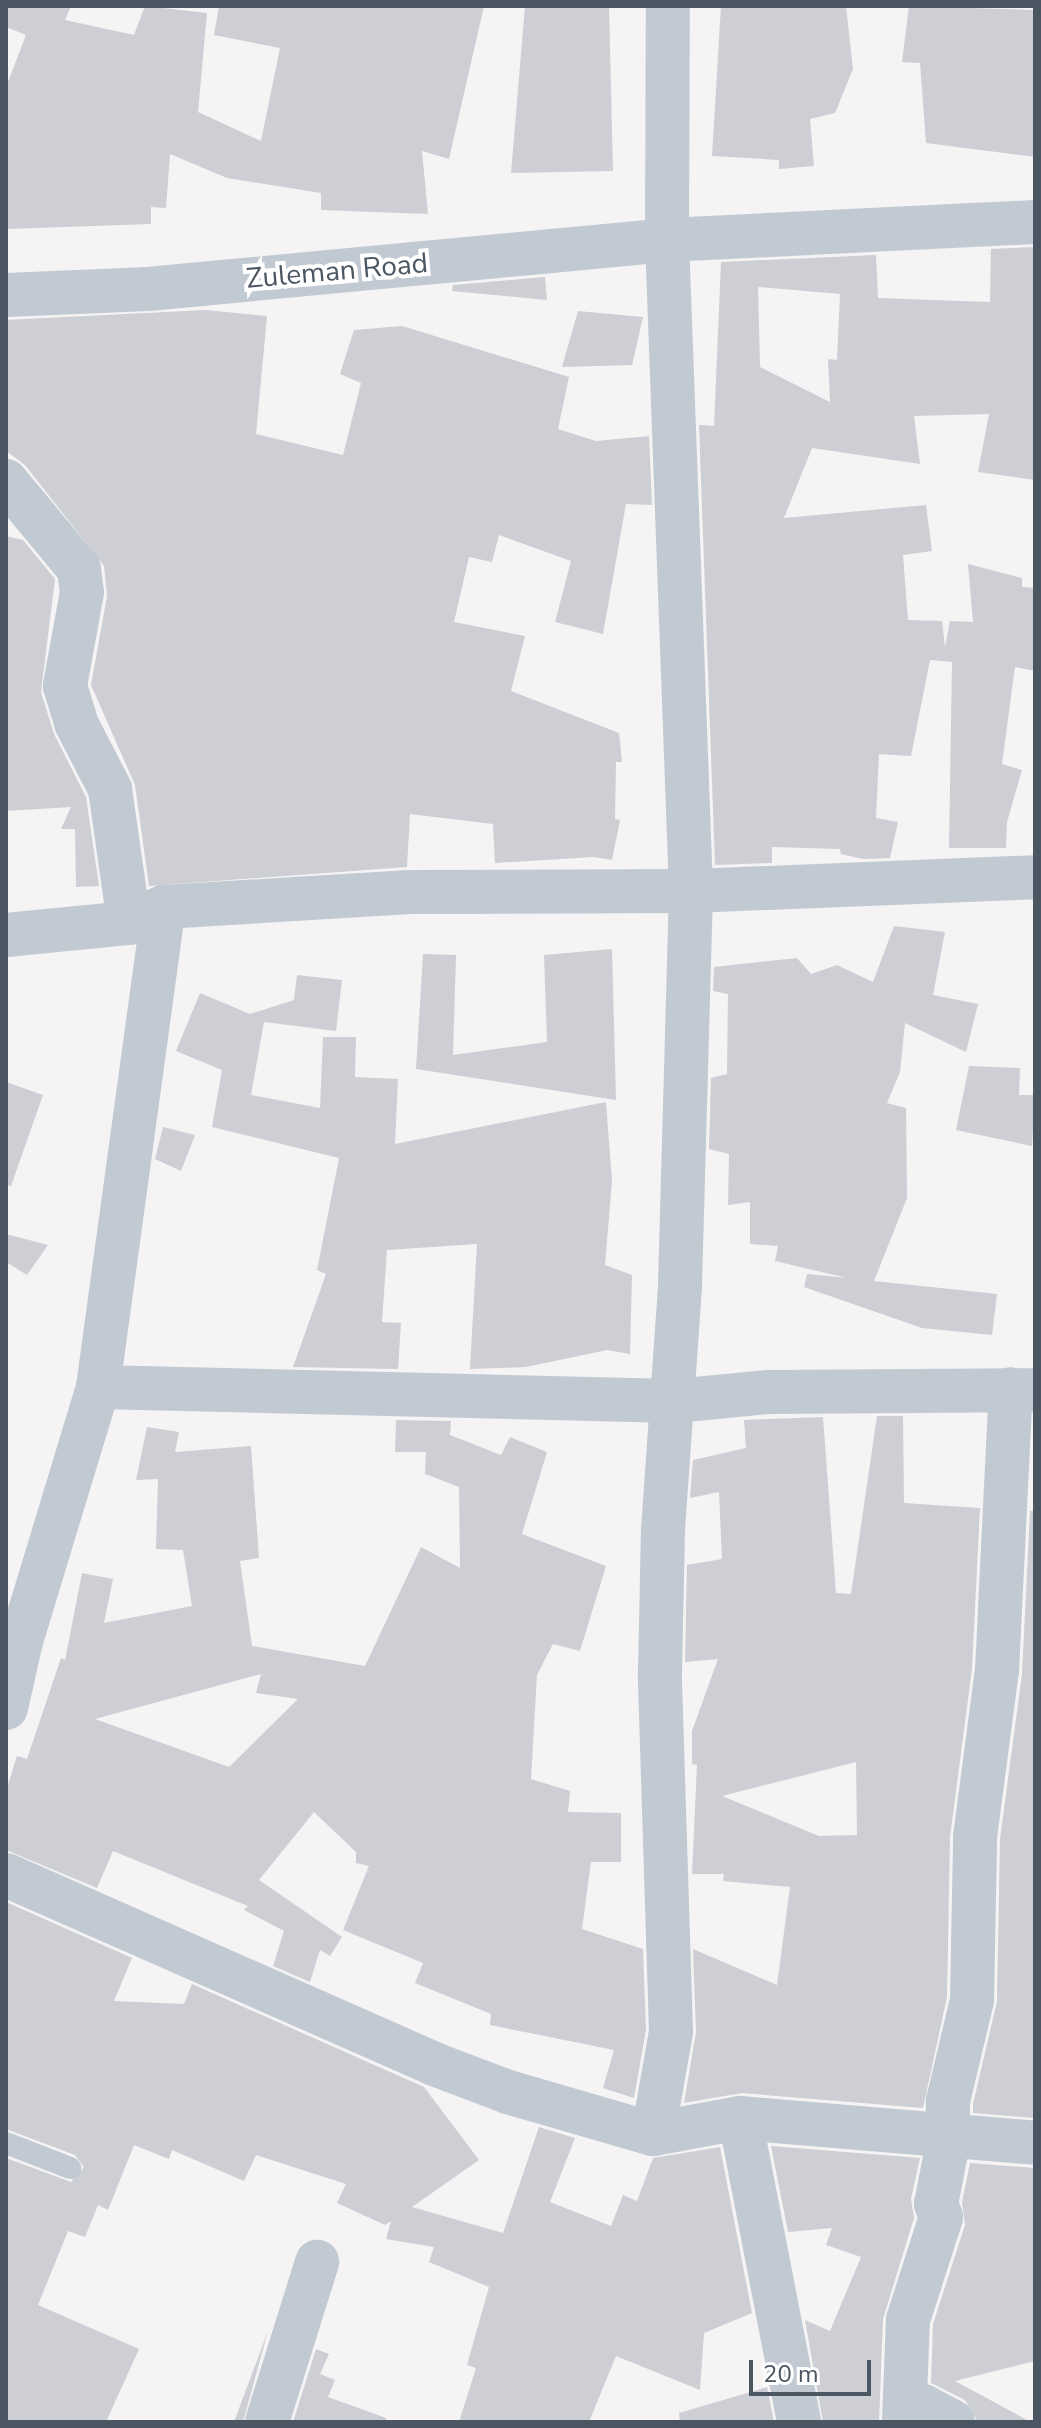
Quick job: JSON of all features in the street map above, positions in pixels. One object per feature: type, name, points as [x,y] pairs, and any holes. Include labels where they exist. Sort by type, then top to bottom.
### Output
[{"type":"street","points":[[653,2134],[671,2032],[660,1672],[663,1530],[675,1401],[691,891],[667,240],[668,6]]},
{"type":"street","name":"Zuleman Road","points":[[6,295],[148,289],[667,240],[1035,222]]},
{"type":"street","points":[[6,481],[79,569],[82,592],[65,686],[76,723],[110,789],[147,915],[98,1387],[21,1641],[6,1708]]},
{"type":"street","points":[[6,935],[147,915],[410,892],[691,891],[1035,877]]},
{"type":"street","points":[[98,1387],[675,1401],[769,1392],[1023,1389],[997,1671],[975,1837],[972,2000],[948,2101],[949,2138],[936,2204],[941,2217],[908,2320],[904,2422]]},
{"type":"street","points":[[6,1875],[434,2064],[508,2092],[653,2134],[740,2118],[1035,2143]]},
{"type":"street","points":[[740,2118],[799,2422]]},
{"type":"street","points":[[267,2422],[317,2262]]},
{"type":"street","points":[[904,2422],[923,2406],[953,2422]]},
{"type":"lane","points":[[6,2143],[70,2168]]},
{"type":"building","points":[[6,6],[71,6],[65,20],[134,35],[145,6],[207,13],[198,112],[261,141],[280,48],[214,35],[219,6],[484,6],[449,159],[422,151],[428,214],[321,210],[321,193],[227,178],[170,154],[166,208],[151,207],[151,224],[6,229],[6,87],[26,35],[6,27]]},
{"type":"building","points":[[525,6],[609,6],[613,171],[511,173]]},
{"type":"building","points":[[721,6],[846,6],[853,69],[835,113],[810,119],[814,166],[779,169],[779,160],[712,156]]},
{"type":"building","points":[[909,6],[1035,10],[1035,157],[926,143],[920,63],[902,62]]},
{"type":"building","points":[[1035,247],[1035,480],[978,472],[989,414],[914,416],[920,464],[812,448],[784,518],[926,505],[932,551],[903,555],[908,620],[942,621],[945,647],[950,621],[973,622],[968,564],[1022,578],[1022,587],[1035,588],[1035,671],[1015,667],[1002,764],[1022,770],[1007,822],[1006,848],[949,848],[952,662],[930,660],[911,756],[879,754],[876,818],[898,822],[890,858],[863,859],[841,854],[840,849],[772,847],[772,863],[715,865],[699,425],[714,426],[721,262],[876,255],[878,298],[990,302],[991,249]],"holes":[[[758,287],[840,294],[837,360],[828,359],[830,402],[760,367]]]},
{"type":"building","points":[[545,277],[547,300],[452,291],[453,285]]},
{"type":"building","points":[[206,310],[267,316],[256,434],[343,455],[361,383],[340,374],[354,330],[402,326],[569,377],[558,429],[596,441],[649,436],[652,505],[626,504],[603,634],[555,622],[571,561],[499,535],[492,562],[469,557],[454,622],[525,636],[511,691],[619,733],[622,762],[616,762],[615,819],[620,820],[612,860],[593,857],[495,863],[493,824],[410,814],[407,867],[149,886],[135,785],[91,685],[107,596],[104,566],[25,465],[6,451],[6,320]]},
{"type":"building","points":[[578,311],[643,317],[632,365],[562,367]]},
{"type":"building","points":[[6,536],[23,540],[55,579],[41,692],[54,734],[86,797],[99,886],[76,887],[75,829],[61,829],[71,807],[6,811]]},
{"type":"building","points":[[894,926],[945,932],[933,995],[978,1004],[966,1052],[905,1023],[900,1072],[887,1103],[906,1108],[907,1198],[874,1281],[997,1294],[992,1335],[922,1328],[804,1287],[807,1274],[847,1278],[775,1261],[778,1246],[750,1244],[750,1202],[728,1205],[729,1154],[709,1149],[711,1078],[727,1074],[728,994],[713,991],[714,967],[797,958],[811,974],[837,965],[873,982]]},
{"type":"building","points":[[612,949],[616,1100],[416,1069],[423,954],[456,955],[453,1055],[547,1042],[544,955]]},
{"type":"building","points":[[297,975],[342,980],[336,1031],[264,1022],[251,1095],[320,1108],[323,1037],[356,1037],[355,1077],[398,1079],[395,1144],[606,1102],[612,1181],[605,1265],[632,1275],[630,1354],[607,1350],[526,1367],[470,1369],[477,1244],[387,1250],[382,1322],[401,1323],[398,1369],[293,1367],[326,1274],[317,1270],[339,1158],[212,1127],[222,1070],[176,1051],[200,993],[250,1014],[294,1000]]},
{"type":"building","points":[[969,1066],[1020,1068],[1019,1095],[1035,1095],[1032,1146],[956,1130]]},
{"type":"building","points":[[6,1082],[43,1095],[11,1186],[6,1185]]},
{"type":"building","points":[[163,1127],[195,1135],[181,1171],[155,1159]]},
{"type":"building","points":[[6,1234],[48,1245],[27,1275],[6,1262]]},
{"type":"building","points":[[877,1416],[903,1416],[904,1503],[980,1508],[972,1669],[950,1837],[947,1997],[923,2108],[742,2093],[684,2103],[696,2032],[693,1949],[777,1985],[790,1887],[723,1881],[724,1874],[692,1874],[697,1765],[692,1764],[692,1731],[718,1659],[685,1662],[687,1565],[722,1559],[719,1492],[690,1498],[693,1460],[746,1448],[744,1420],[823,1417],[836,1593],[851,1594]],"holes":[[[856,1762],[857,1835],[819,1836],[722,1796]]]},
{"type":"building","points":[[396,1420],[451,1421],[450,1435],[501,1455],[510,1437],[547,1452],[522,1534],[606,1566],[580,1651],[553,1644],[537,1675],[531,1779],[570,1791],[568,1812],[621,1813],[621,1862],[591,1862],[582,1929],[643,1949],[646,2030],[634,2098],[603,2088],[614,2050],[490,2025],[491,2014],[415,1983],[423,1963],[343,1930],[369,1866],[356,1863],[356,1852],[314,1812],[259,1880],[342,1937],[330,1956],[320,1950],[310,1982],[273,1966],[284,1931],[244,1910],[248,1906],[113,1851],[97,1888],[6,1850],[6,1791],[17,1756],[27,1759],[61,1658],[65,1660],[82,1573],[113,1579],[104,1623],[192,1606],[183,1550],[156,1549],[158,1479],[136,1480],[147,1427],[179,1432],[175,1452],[251,1446],[259,1558],[240,1561],[252,1646],[365,1666],[421,1547],[460,1568],[459,1487],[425,1474],[426,1452],[395,1452]],"holes":[[[261,1674],[256,1693],[298,1699],[229,1767],[95,1719]]]},
{"type":"building","points":[[1030,1511],[1035,1511],[1035,2118],[973,2113],[997,2001],[1000,1839],[1022,1674]]},
{"type":"building","points":[[6,1902],[132,1958],[114,2001],[184,2004],[192,1984],[424,2087],[479,2160],[412,2207],[503,2233],[539,2127],[575,2138],[550,2202],[611,2226],[623,2195],[637,2201],[653,2158],[720,2147],[752,2313],[704,2333],[700,2390],[616,2356],[589,2422],[459,2422],[476,2368],[467,2365],[489,2287],[429,2262],[434,2247],[386,2239],[391,2221],[385,2225],[337,2203],[346,2184],[256,2155],[244,2181],[172,2150],[169,2159],[134,2145],[108,2210],[98,2205],[85,2237],[68,2231],[38,2305],[139,2349],[106,2422],[6,2422],[6,2158],[71,2182],[84,2167],[75,2155],[6,2129]]},
{"type":"building","points":[[771,2146],[920,2158],[911,2199],[914,2218],[883,2319],[879,2422],[823,2422],[805,2320],[830,2331],[861,2257],[826,2245],[832,2228],[788,2232]]},
{"type":"building","points":[[970,2163],[1035,2168],[1035,2361],[955,2381],[1031,2422],[978,2422],[965,2400],[931,2383],[933,2324],[965,2225],[962,2202]]},
{"type":"building","points":[[268,2331],[243,2422],[234,2422]]},
{"type":"building","points":[[316,2349],[329,2354],[320,2374],[335,2380],[328,2397],[386,2418],[386,2422],[293,2422]]},
{"type":"building","points":[[767,2387],[774,2422],[680,2422],[679,2413]]}]
